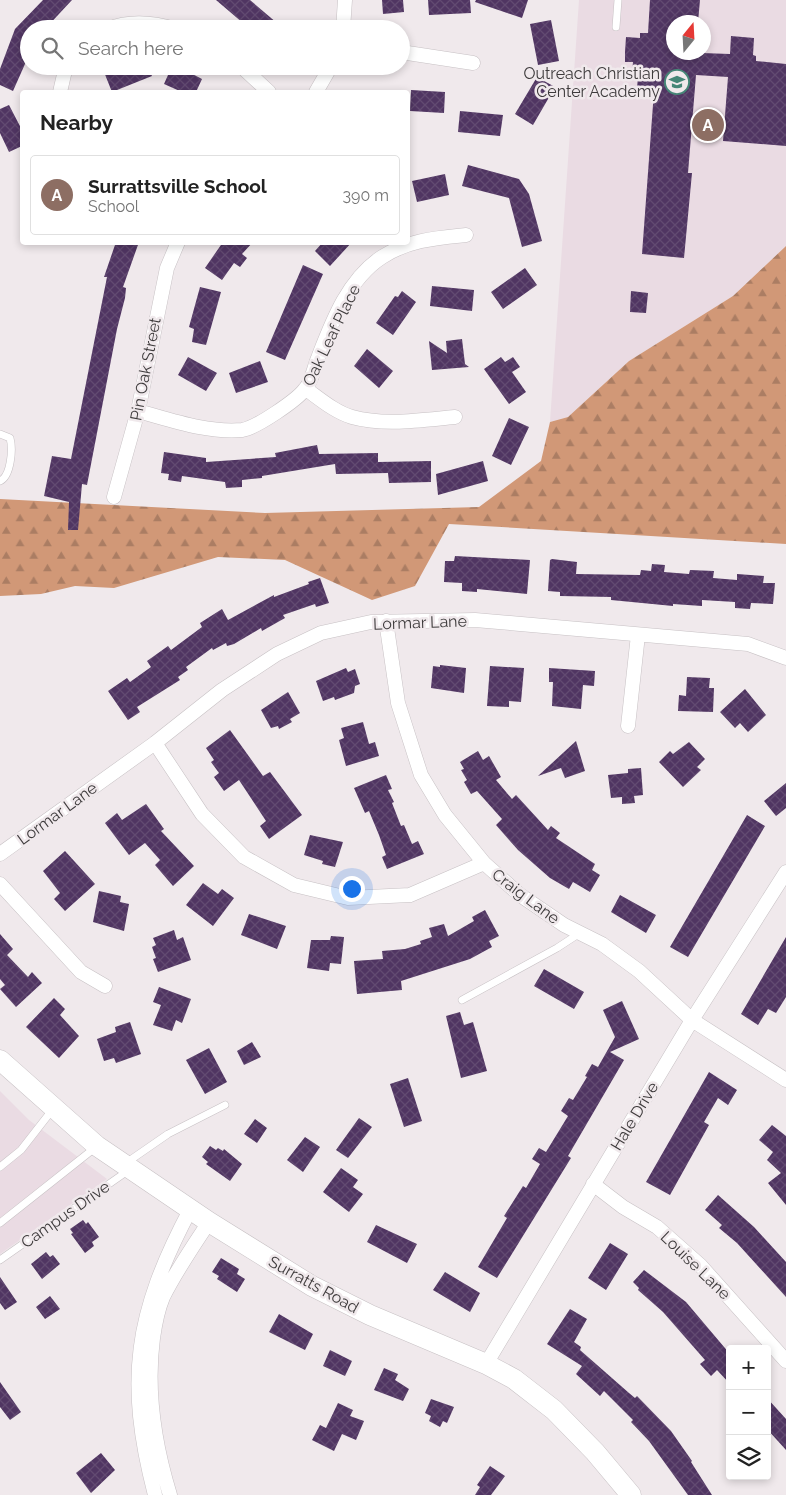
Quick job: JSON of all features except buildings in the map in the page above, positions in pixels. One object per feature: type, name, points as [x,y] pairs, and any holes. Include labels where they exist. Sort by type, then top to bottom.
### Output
[{"type":"main road","name":"Surratts Road","points":[[0,1060],[53,1109],[97,1146],[208,1222],[312,1286],[370,1315],[486,1364],[514,1379],[554,1410],[595,1452],[631,1495]]},
{"type":"street","points":[[344,20],[345,0]]},
{"type":"street","points":[[410,53],[473,63]]},
{"type":"street","points":[[60,90],[64,75]]},
{"type":"street","points":[[251,75],[267,90]]},
{"type":"street","points":[[317,90],[326,75]]},
{"type":"street","name":"Oak Leaf Place","points":[[410,244],[466,235]]},
{"type":"street","name":"Pin Oak Street","points":[[114,497],[138,411],[157,306],[166,268],[177,245]]},
{"type":"street","name":"Oak Leaf Place","points":[[138,411],[213,429],[245,430],[269,419],[306,389],[327,336],[345,299],[359,278],[382,257],[406,245]]},
{"type":"street","points":[[306,389],[339,412],[352,417],[376,421],[455,417]]},
{"type":"street","name":"Lormar Lane","points":[[0,854],[155,742],[222,690],[277,654],[321,633],[386,621],[475,620],[748,644],[786,658]]},
{"type":"street","name":"Craig Lane","points":[[386,621],[398,704],[421,775],[445,814],[484,863],[520,894],[564,925],[602,944],[639,970],[692,1020],[786,1080]]},
{"type":"street","points":[[628,726],[638,635]]},
{"type":"street","points":[[155,742],[202,814],[244,857],[294,885],[348,898],[410,895],[484,863]]},
{"type":"street","name":"Hale Drive","points":[[486,1364],[692,1020],[786,872]]},
{"type":"street","points":[[0,884],[81,972],[105,986]]},
{"type":"street","name":"Louise Lane","points":[[593,1184],[622,1207],[657,1228],[700,1265],[786,1361]]},
{"type":"street","points":[[155,1495],[141,1423],[137,1388],[138,1355],[145,1318],[156,1284],[170,1246],[190,1210]]},
{"type":"street","points":[[170,1495],[153,1430],[150,1391],[151,1357],[155,1326],[162,1298],[208,1222]]},
{"type":"lane","points":[[616,27],[618,0]]},
{"type":"lane","points":[[0,434],[10,438],[12,445],[7,473],[2,481],[0,480]]},
{"type":"lane","points":[[462,1000],[557,948],[580,933]]},
{"type":"lane","name":"Campus Drive","points":[[0,1260],[127,1167],[168,1134],[225,1105]]},
{"type":"lane","points":[[0,1167],[21,1150],[53,1109]]},
{"type":"lane","points":[[0,1223],[97,1146]]},
{"type":"shaded area","points":[[579,0],[786,0],[786,246],[733,296],[629,361],[568,417],[550,422]]},
{"type":"shaded area","points":[[0,1091],[29,1120],[107,1179],[0,1254]]},
{"type":"green space","points":[[786,246],[786,544],[449,524],[415,586],[372,600],[285,560],[218,557],[114,588],[75,586],[41,594],[0,596],[0,499],[265,513],[479,507],[541,461],[550,422],[568,417],[629,361],[733,296]]},
{"type":"place","name":"Outreach Christian Center Academy","points":[[677,82]]},
{"type":"place","name":"Surrattsville School","points":[[708,125]]}]
